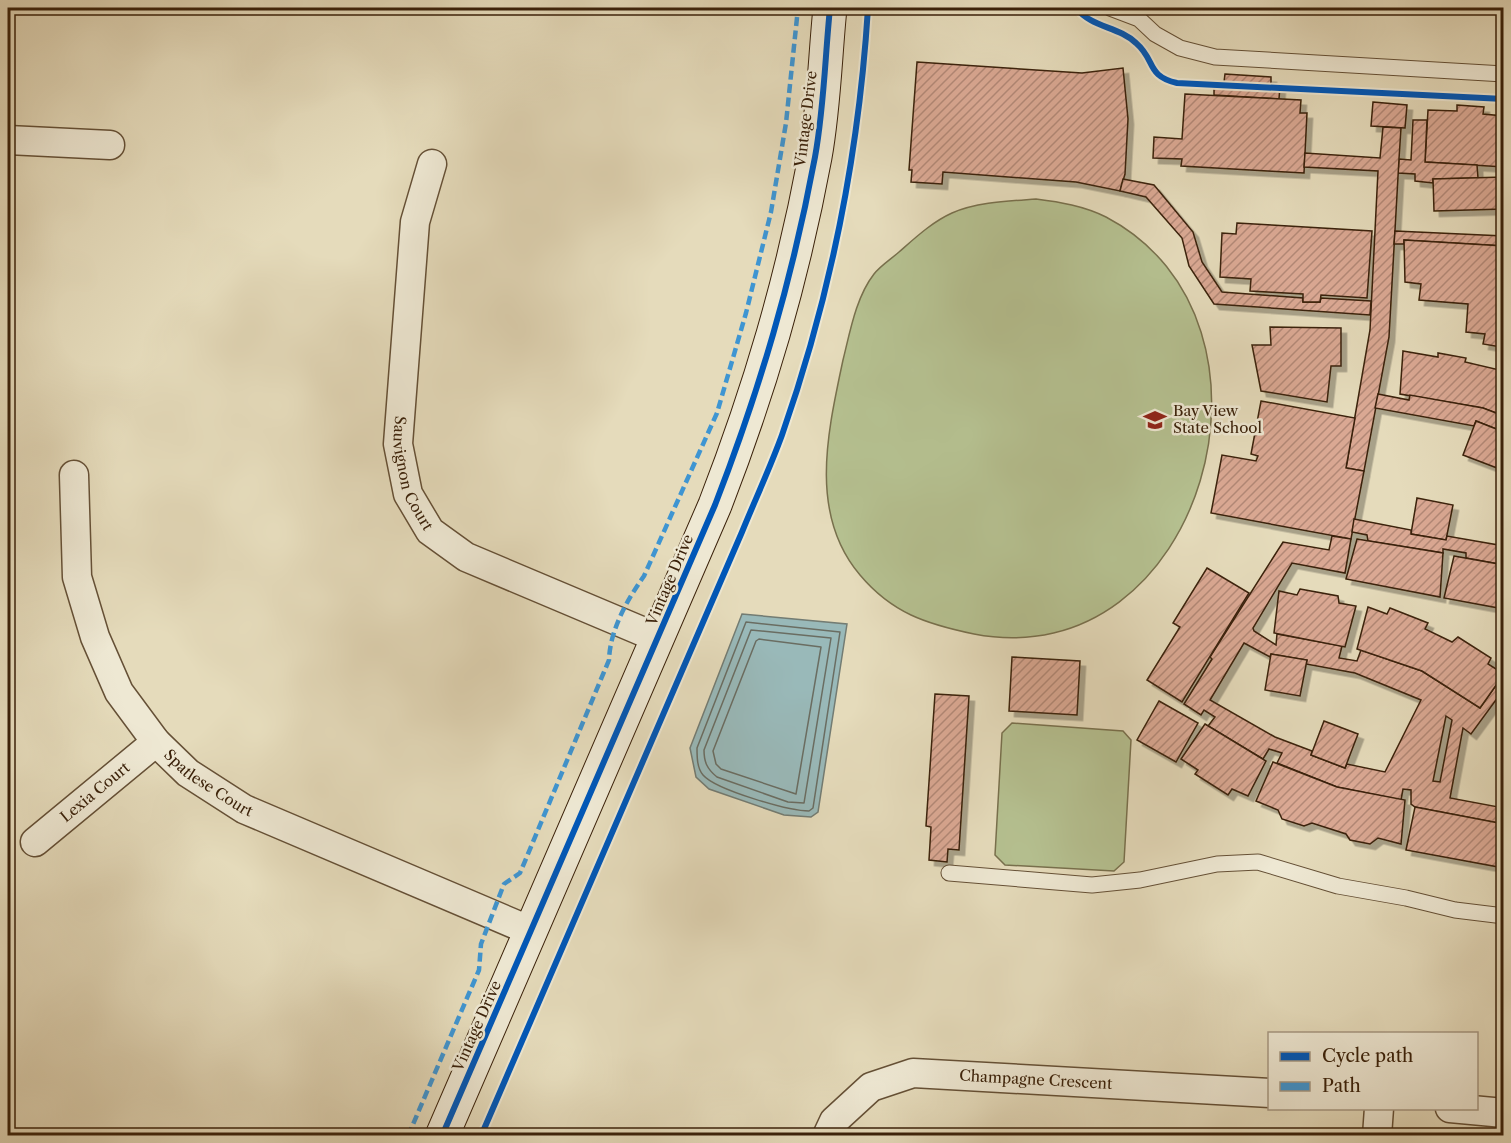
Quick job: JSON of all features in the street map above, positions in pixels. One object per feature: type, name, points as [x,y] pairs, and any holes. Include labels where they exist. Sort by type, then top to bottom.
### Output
[{"type":"street","name":"Vintage Drive","points":[[442,1136],[715,505],[750,414],[782,312],[815,154],[830,8]]},
{"type":"street","points":[[8,140],[110,144]]},
{"type":"street","name":"Sauvignon Court","points":[[432,164],[415,222],[398,444],[408,494],[430,531],[466,557],[658,638]]},
{"type":"street","name":"Spatlese Court","points":[[74,475],[77,577],[95,637],[119,692],[156,742],[188,773],[244,809],[531,931]]},
{"type":"street","name":"Lexia Court","points":[[35,842],[156,742]]},
{"type":"street","name":"Champagne Crescent","points":[[827,1136],[834,1121],[871,1087],[913,1072],[1268,1093]]},
{"type":"street","points":[[1377,1136],[1379,1110]]},
{"type":"street","points":[[1471,1110],[1503,1113]]},
{"type":"lane","points":[[1110,8],[1139,19],[1155,34],[1180,48],[1215,57],[1503,74]]},
{"type":"lane","points":[[950,873],[1092,885],[1140,880],[1217,864],[1258,862],[1338,886],[1406,897],[1455,910],[1503,916]]},
{"type":"green space","points":[[1036,199],[1072,205],[1106,217],[1167,267],[1201,332],[1212,406],[1200,481],[1169,549],[1119,602],[1054,633],[974,634],[925,621],[897,608],[860,575],[844,551],[833,526],[826,471],[828,443],[843,360],[854,315],[876,271],[924,231],[952,213],[982,204]]},
{"type":"green space","points":[[1012,723],[1123,731],[1131,740],[1124,862],[1114,871],[1005,865],[995,855],[1002,733]]},
{"type":"water","points":[[742,614],[847,624],[818,812],[811,817],[784,815],[709,789],[696,777],[690,748]]},
{"type":"building","points":[[917,62],[1082,73],[1123,68],[1128,119],[1125,174],[1120,191],[1076,182],[943,172],[942,184],[911,182],[912,170],[909,170]]},
{"type":"building","points":[[1225,74],[1271,77],[1271,86],[1280,86],[1279,99],[1214,95],[1214,82],[1224,82]]},
{"type":"building","points":[[1185,94],[1301,100],[1300,113],[1307,113],[1304,173],[1181,166],[1182,159],[1153,158],[1154,137],[1182,139]]},
{"type":"building","points":[[1373,102],[1407,105],[1405,128],[1371,126]]},
{"type":"building","points":[[1457,105],[1484,107],[1483,114],[1504,116],[1504,167],[1425,162],[1428,110],[1457,111]]},
{"type":"building","points":[[1413,120],[1427,120],[1425,162],[1477,165],[1478,178],[1433,179],[1433,183],[1415,181],[1415,174],[1398,173],[1399,159],[1411,160]]},
{"type":"building","points":[[1383,127],[1401,128],[1389,337],[1364,471],[1346,468],[1370,330],[1378,171],[1304,167],[1305,153],[1380,158]]},
{"type":"building","points":[[1504,177],[1504,209],[1434,211],[1433,179]]},
{"type":"building","points":[[1123,179],[1154,185],[1193,232],[1202,262],[1222,292],[1303,298],[1303,302],[1320,302],[1321,298],[1371,301],[1370,315],[1214,304],[1189,266],[1182,238],[1146,197],[1120,191]]},
{"type":"building","points":[[1237,223],[1372,231],[1367,298],[1321,295],[1320,302],[1303,302],[1303,294],[1250,291],[1251,279],[1220,277],[1222,233],[1236,234]]},
{"type":"building","points":[[1395,231],[1504,236],[1504,246],[1404,240],[1404,244],[1394,244]]},
{"type":"building","points":[[1404,240],[1504,246],[1504,337],[1501,347],[1483,344],[1485,334],[1466,332],[1468,304],[1419,300],[1421,284],[1405,282]]},
{"type":"building","points":[[1270,327],[1341,328],[1341,366],[1331,366],[1327,402],[1261,391],[1252,345],[1271,345]]},
{"type":"building","points":[[1403,351],[1438,357],[1438,353],[1466,358],[1465,362],[1504,371],[1504,416],[1483,408],[1400,394]]},
{"type":"building","points":[[1378,394],[1409,400],[1410,395],[1483,408],[1504,416],[1504,432],[1476,421],[1474,426],[1375,408]]},
{"type":"building","points":[[1261,401],[1355,418],[1346,468],[1364,471],[1351,539],[1211,513],[1222,455],[1256,461],[1258,456],[1251,454]]},
{"type":"building","points":[[1476,421],[1504,432],[1504,451],[1497,468],[1463,455]]},
{"type":"building","points":[[1417,498],[1453,505],[1446,540],[1411,534]]},
{"type":"building","points":[[1354,519],[1411,530],[1411,534],[1446,540],[1447,536],[1504,546],[1504,565],[1466,558],[1466,553],[1443,549],[1443,553],[1368,541],[1367,535],[1352,532]]},
{"type":"building","points":[[1332,536],[1351,539],[1345,573],[1292,563],[1253,628],[1254,631],[1276,645],[1277,634],[1342,646],[1339,658],[1357,661],[1361,650],[1422,671],[1480,708],[1504,674],[1504,689],[1471,734],[1463,728],[1450,798],[1504,808],[1504,824],[1415,807],[1411,804],[1411,790],[1403,789],[1401,800],[1337,787],[1277,763],[1282,753],[1269,749],[1263,759],[1208,726],[1215,717],[1204,710],[1201,715],[1184,704],[1212,659],[1210,657],[1283,542],[1329,550]],"holes":[[[1244,643],[1270,657],[1271,654],[1307,660],[1306,664],[1355,673],[1421,700],[1385,772],[1347,764],[1345,768],[1311,755],[1312,751],[1275,737],[1210,700]],[[1446,716],[1452,720],[1440,782],[1433,781]]]},
{"type":"building","points":[[1357,539],[1443,553],[1440,597],[1346,579]]},
{"type":"building","points":[[1454,556],[1504,565],[1504,609],[1444,598]]},
{"type":"building","points":[[1207,568],[1249,593],[1182,702],[1147,680],[1180,627],[1173,623]]},
{"type":"building","points":[[1300,589],[1338,596],[1339,603],[1356,606],[1345,647],[1274,633],[1279,591],[1297,595]]},
{"type":"building","points":[[1368,607],[1387,614],[1390,608],[1428,623],[1425,629],[1452,642],[1458,637],[1491,658],[1488,664],[1504,674],[1480,708],[1422,671],[1357,649]]},
{"type":"building","points":[[1271,654],[1307,660],[1300,696],[1265,690]]},
{"type":"building","points":[[1012,657],[1080,661],[1077,715],[1009,711]]},
{"type":"building","points":[[935,694],[969,696],[959,850],[948,849],[947,862],[929,860],[931,827],[926,826]]},
{"type":"building","points":[[1159,701],[1198,723],[1176,762],[1137,740]]},
{"type":"building","points":[[1324,721],[1358,734],[1345,768],[1311,755]]},
{"type":"building","points":[[1205,724],[1266,761],[1248,796],[1232,789],[1228,795],[1195,774],[1198,770],[1181,759]]},
{"type":"building","points":[[1273,762],[1337,787],[1405,800],[1401,844],[1378,838],[1370,844],[1350,840],[1346,834],[1312,823],[1304,826],[1282,819],[1278,810],[1256,801]]},
{"type":"building","points":[[1415,807],[1504,824],[1504,868],[1406,850]]},
{"type":"marked path","points":[[408,1136],[479,970],[481,944],[504,884],[520,873],[609,660],[612,638],[620,616],[644,576],[717,413],[746,313],[771,212],[786,123],[798,8]]},
{"type":"cycle path","points":[[442,1136],[715,505],[746,419],[785,291],[806,203],[820,120],[830,8]]},
{"type":"cycle path","points":[[481,1136],[782,435],[814,331],[840,224],[858,116],[868,8]]},
{"type":"cycle path","points":[[1076,8],[1090,20],[1129,37],[1142,49],[1160,76],[1177,83],[1504,99]]},
{"type":"place","name":"Bay View State School","points":[[1155,420]]}]
